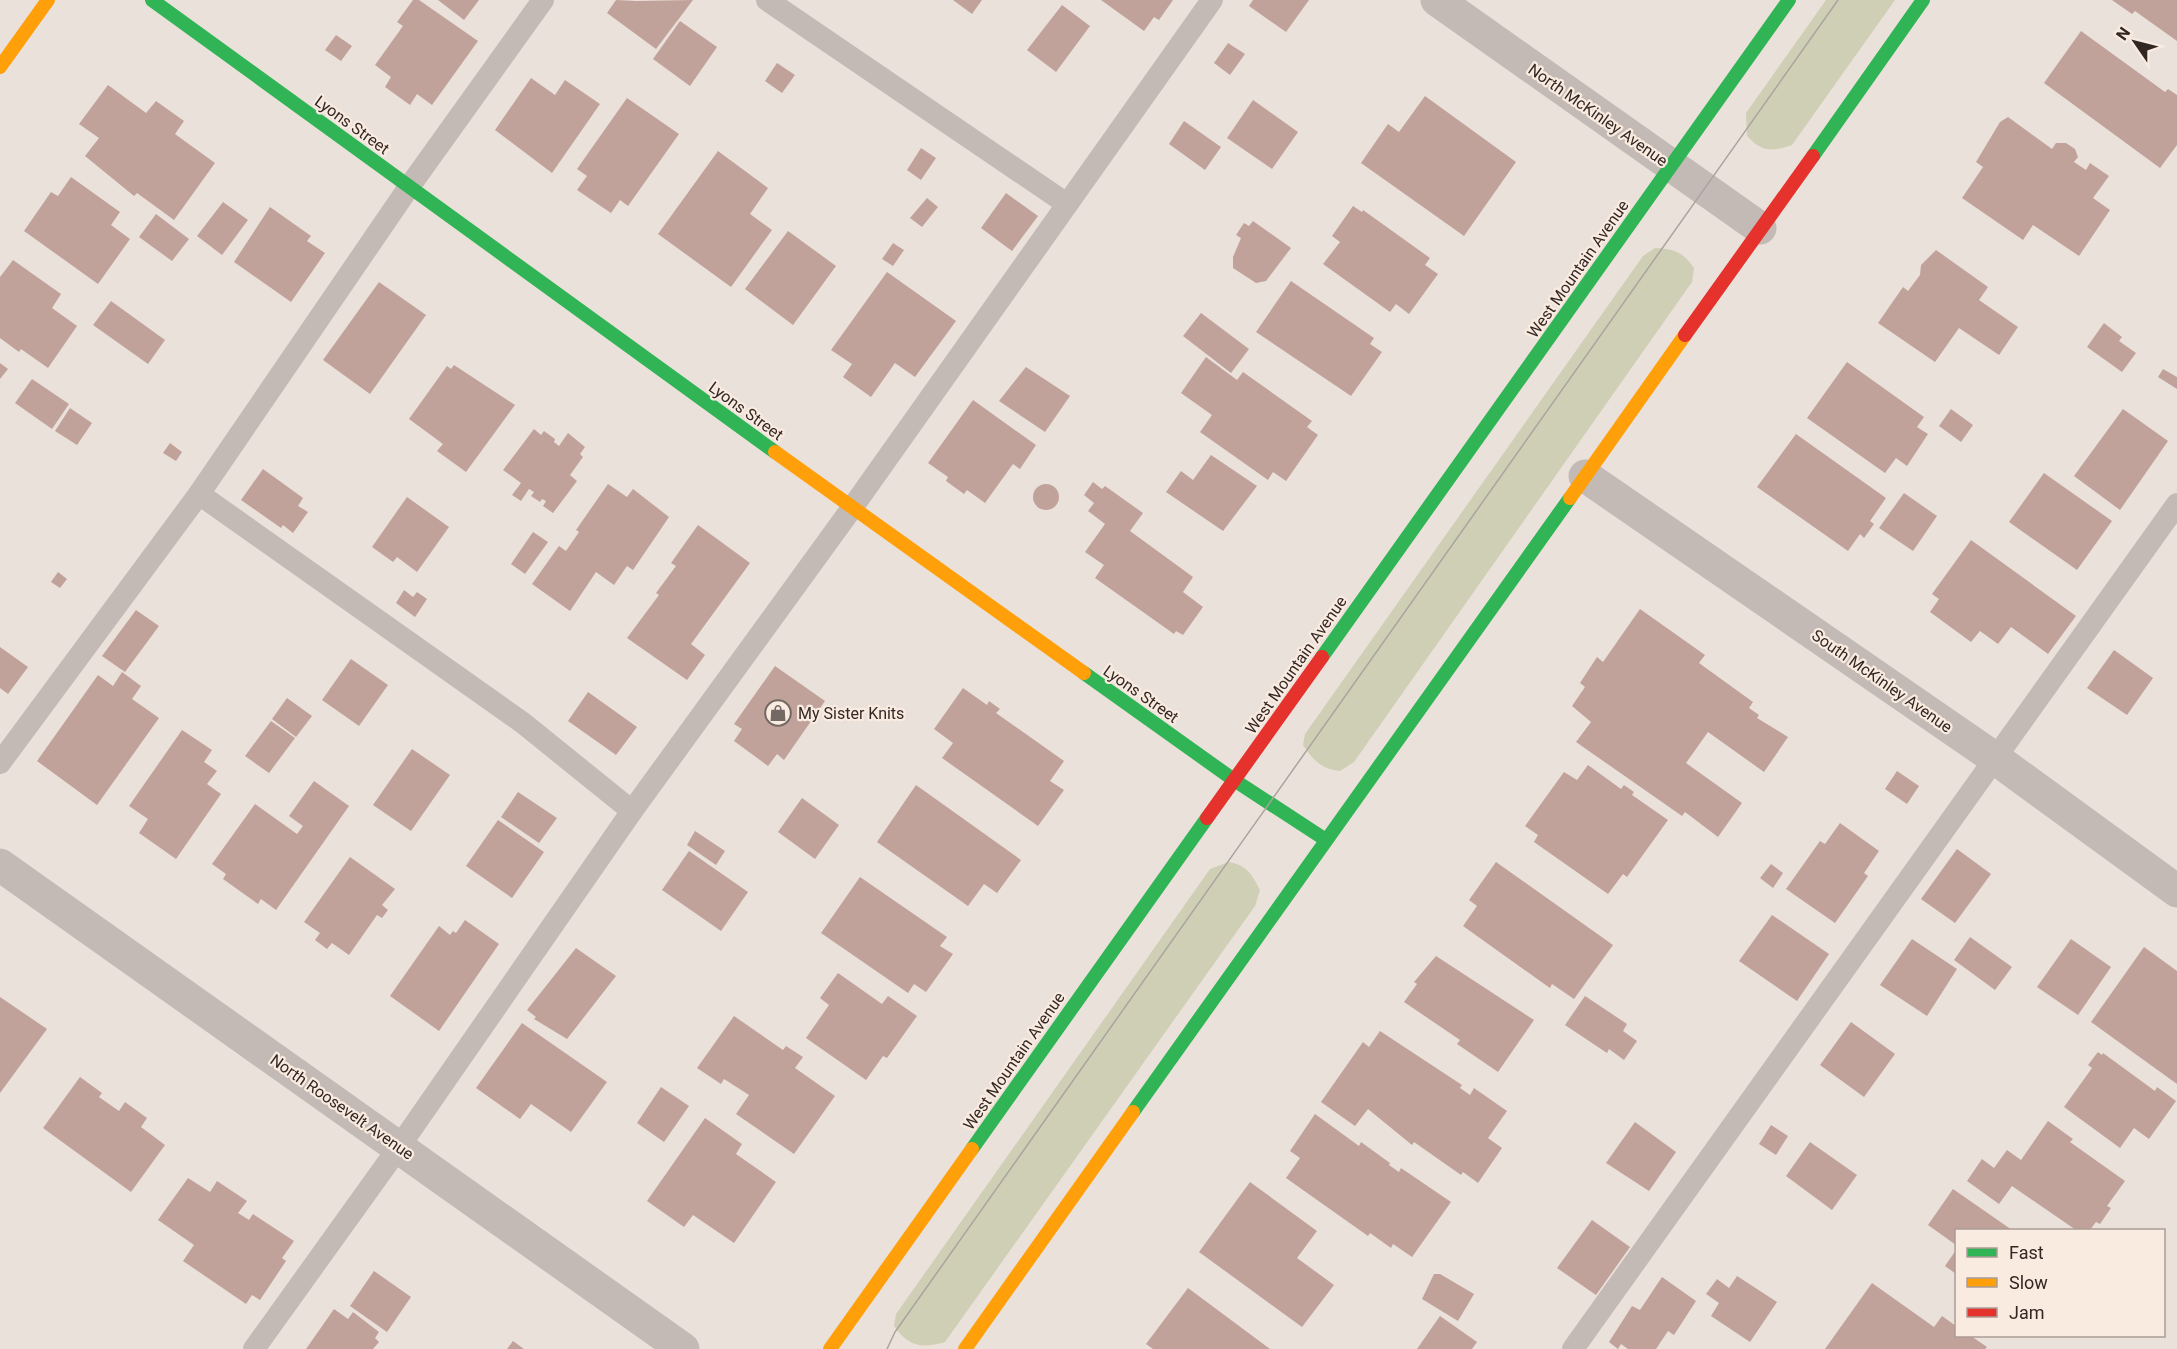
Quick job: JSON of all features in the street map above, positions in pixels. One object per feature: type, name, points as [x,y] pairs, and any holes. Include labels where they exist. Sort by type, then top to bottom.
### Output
[{"type":"street","points":[[0,67],[48,0]]},
{"type":"street","name":"Lyons Street","points":[[152,0],[852,508],[1234,780],[1326,840]]},
{"type":"street","name":"North McKinley Avenue","points":[[1437,0],[1760,228]]},
{"type":"street","name":"West Mountain Avenue","points":[[830,1349],[1789,0]]},
{"type":"street","points":[[966,1349],[1923,0]]},
{"type":"street","name":"South McKinley Avenue","points":[[1585,476],[1996,759],[2177,891]]},
{"type":"street","name":"North Roosevelt Avenue","points":[[0,865],[683,1349]]},
{"type":"lane","points":[[0,763],[199,494],[409,187],[543,0]]},
{"type":"lane","points":[[767,0],[1067,204]]},
{"type":"lane","points":[[254,1349],[399,1148],[632,811],[852,508],[1212,0]]},
{"type":"lane","points":[[199,494],[523,723],[632,811]]},
{"type":"lane","points":[[1573,1349],[2177,504]]},
{"type":"green space","points":[[1826,0],[1895,0],[1792,145],[1778,149],[1762,148],[1747,136],[1746,113]]},
{"type":"green space","points":[[1655,248],[1668,249],[1686,258],[1694,268],[1692,282],[1354,762],[1340,771],[1323,766],[1303,745],[1305,734],[1643,256]]},
{"type":"green space","points":[[1229,862],[1245,868],[1260,890],[1255,906],[945,1342],[922,1345],[904,1338],[894,1326],[896,1314],[1210,869]]},
{"type":"building","points":[[413,0],[419,0],[478,41],[432,105],[417,94],[410,105],[385,87],[391,77],[375,65],[403,26],[397,22]]},
{"type":"building","points":[[438,0],[479,0],[464,20]]},
{"type":"building","points":[[616,0],[693,0],[656,49],[607,13]]},
{"type":"building","points":[[953,0],[982,0],[972,14]]},
{"type":"building","points":[[1101,0],[1173,0],[1159,20],[1154,17],[1144,31]]},
{"type":"building","points":[[1253,0],[1309,0],[1286,32],[1249,6]]},
{"type":"building","points":[[2112,0],[2177,0],[2177,41],[2135,11],[2132,14]]},
{"type":"building","points":[[1062,5],[1090,26],[1056,72],[1027,50]]},
{"type":"building","points":[[680,21],[717,47],[690,86],[653,59]]},
{"type":"building","points":[[2081,31],[2165,92],[2168,89],[2177,95],[2177,145],[2160,168],[2044,83]]},
{"type":"building","points":[[336,35],[352,46],[341,61],[325,50]]},
{"type":"building","points":[[1228,43],[1245,54],[1230,75],[1214,63]]},
{"type":"building","points":[[777,63],[795,75],[782,93],[765,81]]},
{"type":"building","points":[[531,78],[555,95],[565,80],[600,104],[552,173],[495,130]]},
{"type":"building","points":[[108,85],[146,113],[156,101],[184,121],[175,134],[215,163],[174,220],[137,193],[134,196],[85,156],[99,138],[79,124]]},
{"type":"building","points":[[1425,96],[1516,162],[1464,236],[1361,163],[1388,124],[1399,132]]},
{"type":"building","points":[[627,98],[679,134],[628,206],[620,200],[611,213],[577,190],[587,176],[577,169]]},
{"type":"building","points":[[1253,100],[1298,132],[1272,169],[1227,138]]},
{"type":"building","points":[[2008,117],[2052,149],[2056,143],[2066,143],[2075,149],[2078,157],[2074,162],[2086,170],[2090,163],[2109,176],[2093,198],[2110,210],[2079,256],[2033,225],[2023,240],[1962,198],[1983,167],[1976,162],[2000,122]]},
{"type":"building","points":[[1184,121],[1221,147],[1205,170],[1169,144]]},
{"type":"building","points":[[921,148],[936,158],[921,180],[907,170]]},
{"type":"building","points":[[718,151],[768,188],[750,214],[772,230],[731,287],[658,234]]},
{"type":"building","points":[[71,177],[120,212],[111,225],[130,239],[98,284],[24,231],[51,192],[58,196]]},
{"type":"building","points":[[1006,193],[1038,216],[1012,251],[981,228]]},
{"type":"building","points":[[927,198],[938,207],[922,227],[910,218]]},
{"type":"building","points":[[223,202],[248,220],[222,255],[197,236]]},
{"type":"building","points":[[1353,206],[1362,212],[1363,210],[1430,258],[1425,265],[1438,274],[1409,314],[1396,304],[1390,312],[1323,264],[1340,242],[1332,236]]},
{"type":"building","points":[[270,207],[311,236],[307,241],[325,253],[291,302],[234,262]]},
{"type":"building","points":[[156,214],[189,239],[172,261],[139,237]]},
{"type":"building","points":[[1253,221],[1291,248],[1266,281],[1256,283],[1233,268],[1233,257],[1241,238],[1236,235],[1244,223],[1249,226]]},
{"type":"building","points":[[788,231],[836,266],[793,325],[745,289]]},
{"type":"building","points":[[893,243],[904,250],[893,266],[882,259]]},
{"type":"building","points":[[1936,250],[1988,287],[1979,300],[2018,327],[1999,355],[1959,328],[1935,362],[1878,323],[1903,287],[1908,291],[1920,275],[1921,265]]},
{"type":"building","points":[[13,260],[61,294],[52,308],[77,326],[48,368],[21,349],[19,352],[0,338],[0,277]]},
{"type":"building","points":[[887,272],[956,321],[915,377],[895,363],[871,397],[843,377],[852,364],[831,350]]},
{"type":"building","points":[[1291,281],[1374,338],[1370,344],[1382,352],[1351,396],[1256,332]]},
{"type":"building","points":[[379,282],[426,315],[370,394],[323,360]]},
{"type":"building","points":[[111,301],[165,340],[148,364],[93,325]]},
{"type":"building","points":[[1201,313],[1249,349],[1231,373],[1183,336]]},
{"type":"building","points":[[2104,323],[2122,337],[2119,341],[2136,353],[2122,372],[2087,347]]},
{"type":"building","points":[[1206,357],[1237,380],[1243,372],[1312,421],[1307,427],[1318,435],[1286,481],[1273,472],[1268,480],[1200,432],[1212,415],[1181,393]]},
{"type":"building","points":[[1847,362],[1924,417],[1917,427],[1928,434],[1907,466],[1896,458],[1885,473],[1807,418]]},
{"type":"building","points":[[0,363],[8,369],[0,379]]},
{"type":"building","points":[[454,365],[515,405],[466,472],[437,451],[443,444],[409,419],[447,366],[451,369]]},
{"type":"building","points":[[1026,367],[1070,396],[1045,432],[999,401]]},
{"type":"building","points":[[2163,369],[2177,377],[2177,389],[2158,377]]},
{"type":"building","points":[[32,379],[69,404],[52,429],[15,403]]},
{"type":"building","points":[[973,400],[1036,445],[1020,469],[1013,464],[985,503],[967,490],[964,494],[946,481],[948,477],[928,463]]},
{"type":"building","points":[[70,408],[92,423],[77,445],[55,431]]},
{"type":"building","points":[[1951,409],[1973,425],[1961,442],[1939,426]]},
{"type":"building","points":[[2123,409],[2168,441],[2120,510],[2074,476]]},
{"type":"building","points":[[534,429],[541,435],[544,431],[555,439],[554,442],[559,446],[568,433],[585,447],[580,454],[583,457],[570,475],[577,481],[553,513],[543,506],[546,501],[542,499],[540,502],[531,496],[534,492],[529,489],[521,501],[512,495],[521,483],[503,470]]},
{"type":"building","points":[[1796,434],[1886,498],[1870,521],[1874,524],[1864,538],[1860,534],[1848,551],[1757,487]]},
{"type":"building","points":[[170,443],[182,452],[176,461],[163,453]]},
{"type":"building","points":[[1211,455],[1257,486],[1223,531],[1166,492],[1181,471],[1193,480]]},
{"type":"building","points":[[263,469],[303,498],[298,506],[308,512],[293,533],[283,525],[281,528],[241,500]]},
{"type":"building","points":[[2044,473],[2112,521],[2077,570],[2009,522]]},
{"type":"building","points":[[1093,482],[1102,489],[1105,486],[1143,513],[1130,531],[1193,577],[1183,592],[1203,607],[1183,635],[1176,631],[1174,634],[1095,578],[1104,565],[1085,552],[1105,524],[1088,511],[1094,503],[1084,495]]},
{"type":"building","points":[[608,484],[627,497],[633,489],[669,517],[633,570],[627,566],[614,585],[596,572],[570,611],[532,584],[559,546],[566,551],[579,532],[576,530]]},
{"type":"building","points":[[1046,484],[1055,488],[1059,497],[1055,506],[1046,510],[1037,506],[1033,497],[1037,488]]},
{"type":"building","points":[[1904,493],[1937,516],[1913,551],[1879,528]]},
{"type":"building","points":[[407,497],[449,527],[417,572],[397,557],[393,562],[372,547]]},
{"type":"building","points":[[698,525],[750,563],[691,644],[705,655],[687,680],[627,638],[659,595],[656,593],[676,566],[671,563]]},
{"type":"building","points":[[533,532],[548,542],[525,574],[511,564]]},
{"type":"building","points":[[1971,540],[2076,616],[2048,654],[2011,627],[1998,644],[1980,631],[1971,642],[1930,612],[1939,599],[1932,594]]},
{"type":"building","points":[[58,572],[67,579],[60,588],[51,582]]},
{"type":"building","points":[[404,590],[413,597],[417,592],[427,599],[415,617],[396,603]]},
{"type":"building","points":[[1640,609],[1705,655],[1699,663],[1753,702],[1749,708],[1759,715],[1757,718],[1788,737],[1764,772],[1708,732],[1686,763],[1742,803],[1718,837],[1685,812],[1682,816],[1576,742],[1591,722],[1572,706],[1585,687],[1580,683],[1597,657],[1603,662]]},
{"type":"building","points":[[136,610],[159,626],[125,672],[102,656]]},
{"type":"building","points":[[0,647],[28,667],[8,694],[0,688]]},
{"type":"building","points":[[2114,650],[2153,678],[2127,715],[2087,688]]},
{"type":"building","points":[[351,659],[388,685],[359,726],[322,700]]},
{"type":"building","points":[[775,666],[825,701],[784,760],[777,754],[768,766],[734,741],[742,729],[734,724]]},
{"type":"building","points":[[122,672],[141,686],[132,699],[159,718],[97,805],[37,761],[98,675],[113,686]]},
{"type":"building","points":[[963,688],[987,705],[989,701],[1000,709],[996,713],[1064,761],[1050,781],[1064,790],[1038,826],[942,758],[953,743],[934,729]]},
{"type":"building","points":[[588,692],[637,727],[616,755],[568,721]]},
{"type":"building","points":[[287,698],[312,716],[296,737],[272,719]]},
{"type":"building","points":[[271,721],[295,738],[269,773],[245,756]]},
{"type":"building","points":[[182,730],[212,750],[204,762],[217,771],[207,784],[221,794],[176,859],[139,833],[148,819],[129,806]]},
{"type":"building","points":[[412,749],[450,775],[411,831],[373,805]]},
{"type":"building","points":[[1588,765],[1621,789],[1624,785],[1634,792],[1632,795],[1668,820],[1627,877],[1623,874],[1608,894],[1534,842],[1538,835],[1525,826],[1564,772],[1577,780]]},
{"type":"building","points":[[1897,771],[1919,786],[1907,804],[1885,789]]},
{"type":"building","points":[[314,781],[349,806],[276,910],[261,899],[258,904],[223,879],[226,874],[212,864],[255,804],[297,834],[303,826],[289,816]]},
{"type":"building","points":[[916,785],[1021,860],[997,893],[984,884],[968,906],[877,842]]},
{"type":"building","points":[[518,792],[557,818],[539,843],[501,817]]},
{"type":"building","points":[[802,798],[839,825],[815,859],[778,832]]},
{"type":"building","points":[[498,820],[544,852],[512,898],[466,866]]},
{"type":"building","points":[[1840,823],[1879,851],[1864,873],[1868,876],[1835,923],[1786,889],[1820,841],[1825,844]]},
{"type":"building","points":[[695,831],[725,851],[716,865],[687,845]]},
{"type":"building","points":[[1957,849],[1991,874],[1955,923],[1921,899]]},
{"type":"building","points":[[689,851],[748,892],[721,931],[662,890]]},
{"type":"building","points":[[350,857],[395,889],[382,905],[388,910],[382,918],[377,915],[349,955],[332,943],[327,949],[315,940],[320,933],[304,922]]},
{"type":"building","points":[[1496,862],[1613,945],[1574,999],[1552,984],[1550,988],[1463,926],[1477,906],[1469,900]]},
{"type":"building","points":[[1771,864],[1783,873],[1773,888],[1760,878]]},
{"type":"building","points":[[860,877],[947,937],[940,946],[953,954],[926,992],[914,984],[908,993],[821,933]]},
{"type":"building","points":[[1772,915],[1829,954],[1797,1001],[1739,961]]},
{"type":"building","points":[[465,920],[499,944],[439,1031],[390,996],[439,926],[450,935],[453,931],[456,933]]},
{"type":"building","points":[[1970,937],[2012,967],[1995,990],[1954,960]]},
{"type":"building","points":[[1912,939],[1957,969],[1927,1016],[1880,985]]},
{"type":"building","points":[[2071,939],[2111,967],[2078,1015],[2037,987]]},
{"type":"building","points":[[2144,947],[2177,971],[2177,1084],[2091,1022]]},
{"type":"building","points":[[576,948],[616,976],[567,1039],[534,1019],[536,1017],[527,1010]]},
{"type":"building","points":[[1436,956],[1534,1020],[1498,1072],[1457,1044],[1460,1040],[1404,1002],[1417,984],[1414,982]]},
{"type":"building","points":[[838,973],[882,1004],[888,996],[917,1016],[887,1058],[883,1056],[866,1080],[806,1038],[829,1005],[820,998]]},
{"type":"building","points":[[1585,996],[1627,1024],[1623,1031],[1637,1041],[1624,1060],[1609,1049],[1607,1053],[1565,1025]]},
{"type":"building","points":[[0,997],[47,1029],[0,1093]]},
{"type":"building","points":[[734,1016],[783,1050],[786,1046],[803,1057],[795,1068],[835,1096],[794,1154],[736,1114],[749,1095],[724,1079],[721,1084],[697,1068]]},
{"type":"building","points":[[1851,1022],[1895,1054],[1864,1097],[1820,1065]]},
{"type":"building","points":[[522,1023],[607,1082],[571,1132],[531,1104],[520,1119],[476,1088]]},
{"type":"building","points":[[1380,1031],[1462,1085],[1460,1088],[1470,1095],[1474,1088],[1507,1111],[1488,1138],[1502,1148],[1478,1183],[1463,1172],[1461,1175],[1414,1142],[1412,1145],[1368,1109],[1355,1126],[1321,1102],[1363,1042],[1369,1047]]},
{"type":"building","points":[[2098,1052],[2102,1055],[2103,1053],[2155,1091],[2157,1087],[2176,1101],[2149,1139],[2134,1128],[2120,1148],[2064,1107],[2092,1068],[2088,1065]]},
{"type":"building","points":[[80,1077],[102,1093],[99,1097],[119,1111],[125,1102],[147,1118],[141,1127],[165,1145],[131,1192],[43,1128]]},
{"type":"building","points":[[661,1087],[689,1106],[664,1142],[637,1123]]},
{"type":"building","points":[[1315,1114],[1359,1146],[1361,1142],[1399,1172],[1401,1168],[1451,1202],[1412,1257],[1393,1244],[1391,1248],[1370,1233],[1368,1236],[1286,1178],[1300,1158],[1290,1151]]},
{"type":"building","points":[[705,1118],[742,1144],[736,1154],[776,1182],[734,1243],[693,1215],[684,1227],[647,1201]]},
{"type":"building","points":[[2048,1121],[2073,1139],[2070,1142],[2125,1181],[2107,1206],[2111,1208],[2100,1224],[2096,1222],[2091,1229],[2075,1229],[2012,1186],[1999,1204],[1967,1181],[1982,1159],[1994,1168],[2007,1150],[2021,1160]]},
{"type":"building","points":[[1635,1122],[1676,1152],[1649,1191],[1606,1163]]},
{"type":"building","points":[[1771,1125],[1788,1136],[1776,1155],[1759,1144]]},
{"type":"building","points":[[1810,1142],[1857,1175],[1832,1210],[1786,1176]]},
{"type":"building","points":[[188,1178],[210,1192],[217,1181],[247,1201],[238,1213],[249,1220],[253,1214],[294,1241],[282,1258],[286,1261],[260,1300],[252,1295],[246,1304],[183,1261],[194,1245],[158,1220]]},
{"type":"building","points":[[1250,1182],[1317,1231],[1297,1258],[1334,1285],[1302,1327],[1199,1252]]},
{"type":"building","points":[[1953,1189],[2011,1229],[1955,1229],[1955,1244],[1928,1225]]},
{"type":"building","points":[[1592,1220],[1630,1247],[1596,1295],[1557,1268]]},
{"type":"building","points":[[1955,1251],[1955,1273],[1945,1266]]},
{"type":"building","points":[[374,1271],[411,1297],[387,1332],[350,1306]]},
{"type":"building","points":[[1434,1274],[1440,1274],[1474,1294],[1458,1321],[1422,1299]]},
{"type":"building","points":[[1737,1276],[1777,1302],[1750,1342],[1711,1316],[1719,1303],[1706,1294],[1717,1279],[1729,1288]]},
{"type":"building","points":[[1662,1277],[1696,1301],[1674,1335],[1668,1331],[1656,1349],[1628,1349],[1621,1344],[1618,1349],[1609,1342],[1632,1306],[1640,1310]]},
{"type":"building","points":[[1872,1283],[1934,1327],[1942,1316],[1955,1325],[1955,1337],[1972,1337],[1987,1347],[1985,1349],[1825,1349]]},
{"type":"building","points":[[1188,1288],[1270,1349],[1153,1349],[1146,1344]]},
{"type":"building","points":[[334,1309],[348,1319],[353,1312],[379,1332],[375,1338],[379,1342],[373,1349],[306,1349]]},
{"type":"building","points":[[1440,1316],[1477,1342],[1472,1349],[1417,1349]]},
{"type":"building","points":[[513,1341],[524,1349],[507,1349]]},
{"type":"tram line","points":[[887,1349],[895,1332],[1838,0]]},
{"type":"traffic: fast","points":[[152,0],[775,452]]},
{"type":"traffic: fast","points":[[1322,657],[1789,0]]},
{"type":"traffic: fast","points":[[1813,156],[1923,0]]},
{"type":"traffic: fast","points":[[1133,1112],[1570,498]]},
{"type":"traffic: fast","points":[[1084,673],[1234,780],[1326,840]]},
{"type":"traffic: fast","points":[[972,1149],[1207,818]]},
{"type":"traffic: slow","points":[[0,67],[48,0]]},
{"type":"traffic: slow","points":[[1570,498],[1685,335]]},
{"type":"traffic: slow","points":[[775,452],[1084,673]]},
{"type":"traffic: slow","points":[[965,1349],[1133,1112]]},
{"type":"traffic: slow","points":[[830,1349],[972,1149]]},
{"type":"traffic: jam","points":[[1685,335],[1813,156]]},
{"type":"traffic: jam","points":[[1207,818],[1322,657]]},
{"type":"place","name":"My Sister Knits","points":[[778,713]]}]
